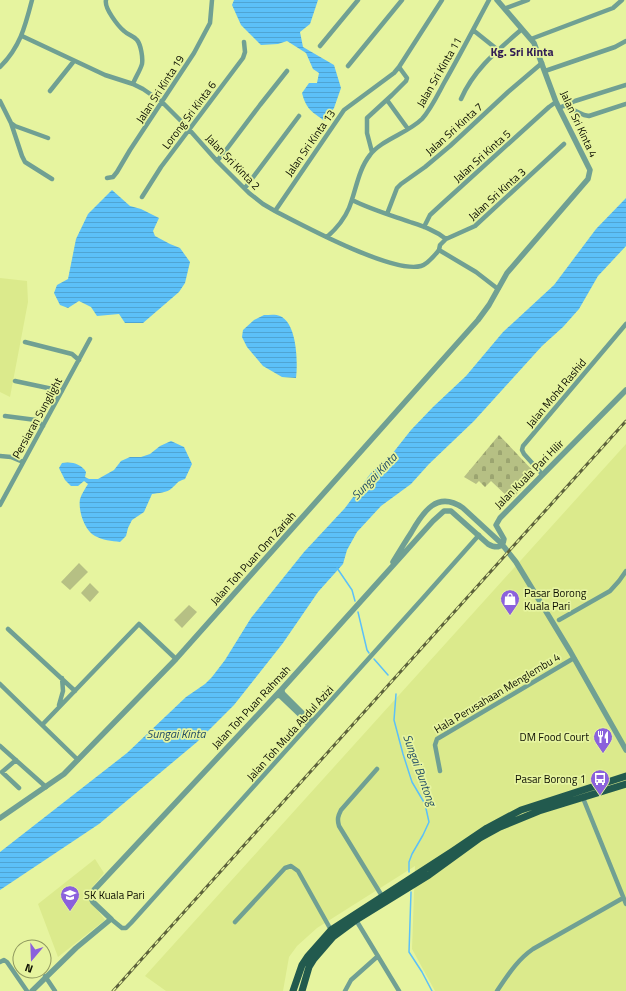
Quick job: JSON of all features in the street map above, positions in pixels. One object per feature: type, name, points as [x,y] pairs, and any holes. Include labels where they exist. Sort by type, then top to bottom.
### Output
[{"type":"main road","points":[[610,781],[626,770]]},
{"type":"main road","points":[[293,991],[302,965],[331,930],[487,828],[521,810],[626,776]]},
{"type":"main road","points":[[583,798],[591,793],[626,780]]},
{"type":"main road","points":[[302,990],[309,967],[333,937],[356,920],[429,875],[480,838],[500,827],[539,811],[626,784]]},
{"type":"street","points":[[0,67],[8,59],[22,36],[32,0]]},
{"type":"street","points":[[106,0],[106,6],[116,22],[124,31],[135,38],[139,45],[141,66],[133,84]]},
{"type":"street","name":"Jalan Sri Kinta 19","points":[[107,178],[113,177],[117,172],[207,31],[210,23],[212,0]]},
{"type":"street","points":[[320,46],[358,0]]},
{"type":"street","points":[[348,66],[402,0]]},
{"type":"street","name":"Jalan Sri Kinta 13","points":[[275,211],[344,110],[399,67],[442,0]]},
{"type":"street","name":"Jalan Sri Kinta 11","points":[[327,237],[337,228],[348,210],[368,156],[408,130],[423,118],[489,0]]},
{"type":"street","name":"Jalan Sri Kinta 4","points":[[497,0],[506,8],[534,43],[556,102],[562,107],[573,138],[590,170],[588,179],[507,273],[498,288]]},
{"type":"street","points":[[506,8],[528,0]]},
{"type":"street","points":[[531,39],[613,8],[622,0]]},
{"type":"street","points":[[461,99],[467,85],[473,77],[498,50],[522,29]]},
{"type":"street","points":[[473,30],[498,50]]},
{"type":"street","name":"Jalan Sri Kinta 2","points":[[22,36],[105,75],[133,84],[162,102],[254,198],[275,211],[353,249],[384,261],[412,267],[421,266],[427,263],[439,250]]},
{"type":"street","points":[[545,72],[615,47],[626,41]]},
{"type":"street","name":"Lorong Sri Kinta 6","points":[[142,197],[161,167],[243,58],[245,52],[244,42]]},
{"type":"street","points":[[50,91],[74,60]]},
{"type":"street","name":"Jalan Sri Kinta 7","points":[[387,214],[397,188],[401,184],[425,167],[450,146],[508,92],[542,63]]},
{"type":"street","points":[[372,152],[367,134],[367,118],[400,88],[407,78],[399,67]]},
{"type":"street","points":[[217,161],[287,71]]},
{"type":"street","points":[[562,107],[575,101],[626,85]]},
{"type":"street","points":[[387,100],[408,130]]},
{"type":"street","points":[[0,101],[11,122],[25,162],[52,179]]},
{"type":"street","name":"Jalan Sri Kinta 5","points":[[424,227],[430,215],[443,202],[556,102]]},
{"type":"street","points":[[562,107],[589,116],[626,104]]},
{"type":"street","points":[[244,188],[299,116]]},
{"type":"street","points":[[11,122],[19,128],[48,138]]},
{"type":"street","name":"Jalan Sri Kinta 3","points":[[446,239],[475,226],[564,144]]},
{"type":"street","points":[[352,200],[439,233],[446,239],[440,245],[439,250],[476,272],[498,288]]},
{"type":"street","name":"Jalan Toh Puan Onn Zariah","points":[[0,818],[64,774],[176,659],[478,320],[489,305],[498,288]]},
{"type":"street","name":"Jalan Mohd Rashid","points":[[542,474],[524,454],[522,450],[523,446],[626,324]]},
{"type":"street","name":"Persiaran Sunglight","points":[[0,505],[2,497],[23,462],[90,339]]},
{"type":"street","points":[[24,342],[72,354],[79,360]]},
{"type":"street","points":[[15,381],[62,391]]},
{"type":"street","name":"Jalan Kuala Pari Hilir","points":[[447,510],[455,513],[493,547],[502,545],[504,539],[497,529],[497,521],[626,390]]},
{"type":"street","points":[[5,416],[36,420],[43,426]]},
{"type":"street","points":[[0,456],[11,457],[23,462]]},
{"type":"street","points":[[385,574],[424,512],[437,503],[443,501],[458,504],[500,543],[516,562],[570,651],[626,750]]},
{"type":"street","name":"Jalan Toh Puan Rahmah","points":[[110,919],[93,902],[91,898],[94,890],[282,690],[430,525],[444,511],[447,510]]},
{"type":"street","points":[[424,512],[430,525]]},
{"type":"street","name":"Jalan Toh Muda Abdul Azizi","points":[[110,919],[122,928],[126,928],[131,923],[479,535]]},
{"type":"street","points":[[559,620],[610,591],[626,571]]},
{"type":"street","points":[[42,725],[139,624],[176,659]]},
{"type":"street","points":[[8,629],[75,691]]},
{"type":"street","points":[[574,658],[586,674],[626,743]]},
{"type":"street","name":"Hala Perusahaan Menglembu 4","points":[[440,771],[435,745],[438,737],[574,658]]},
{"type":"street","points":[[58,709],[63,691],[62,678]]},
{"type":"street","points":[[0,684],[78,760]]},
{"type":"street","points":[[282,690],[282,692],[304,717],[308,725]]},
{"type":"street","points":[[276,696],[280,696],[304,717],[312,720]]},
{"type":"street","points":[[0,746],[46,787]]},
{"type":"street","points":[[16,760],[1,771],[19,788]]},
{"type":"street","points":[[377,769],[341,810],[337,820],[339,826],[382,896]]},
{"type":"street","points":[[583,798],[626,904]]},
{"type":"street","points":[[235,922],[285,868],[291,866],[298,871],[331,930]]},
{"type":"street","points":[[497,991],[514,966],[524,955],[623,898]]},
{"type":"street","points":[[52,970],[110,919]]},
{"type":"street","points":[[356,920],[399,991]]},
{"type":"street","points":[[347,990],[351,980],[378,956]]},
{"type":"street","points":[[0,962],[4,960],[7,962],[27,991]]},
{"type":"street","points":[[32,991],[42,979]]},
{"type":"street","points":[[47,979],[55,991]]},
{"type":"shaded area","points":[[0,278],[27,281],[28,302],[10,397],[0,392]]},
{"type":"shaded area","points":[[626,444],[626,991],[435,991],[412,949],[415,866],[317,928],[297,946],[289,957],[283,991],[166,991],[145,976]]},
{"type":"shaded area","name":"SK Kuala Pari","points":[[95,859],[104,873],[86,895],[105,920],[58,957],[38,904]]},
{"type":"green space","points":[[499,435],[536,474],[511,500],[491,481],[485,487],[479,481],[476,484],[464,477]]},
{"type":"green space","points":[[79,563],[88,572],[70,590],[61,582]]},
{"type":"green space","points":[[90,583],[99,592],[90,602],[81,593]]},
{"type":"green space","points":[[189,605],[197,612],[182,628],[174,620]]},
{"type":"water","points":[[234,0],[318,0],[310,24],[300,32],[303,47],[334,65],[341,88],[334,108],[325,121],[310,110],[305,103],[302,93],[309,83],[317,83],[319,73],[313,69],[306,53],[287,41],[278,44],[261,45],[241,25],[232,5]]},
{"type":"water","points":[[112,190],[130,206],[141,209],[159,218],[153,231],[155,236],[180,248],[190,262],[185,283],[179,292],[143,323],[125,323],[119,314],[97,316],[91,307],[79,301],[68,308],[60,305],[54,293],[57,285],[68,279],[76,239],[88,214]]},
{"type":"water","name":"Sungai Kinta","points":[[626,198],[626,246],[598,276],[579,309],[563,327],[542,346],[474,421],[429,464],[411,484],[381,506],[357,532],[347,550],[343,564],[318,592],[283,643],[234,705],[197,742],[99,824],[0,890],[0,852],[127,753],[186,697],[205,684],[212,677],[225,660],[251,618],[304,552],[345,508],[371,473],[392,454],[411,430],[433,407],[466,376],[503,332],[554,285],[596,229]]},
{"type":"water","points":[[264,315],[280,316],[286,320],[290,326],[295,344],[297,363],[296,378],[282,377],[263,366],[247,347],[242,337],[243,330],[254,320]]},
{"type":"water","points":[[171,441],[184,447],[192,464],[185,479],[168,491],[152,494],[144,512],[132,520],[126,536],[120,542],[107,540],[91,533],[85,525],[80,509],[80,499],[88,484],[84,481],[78,486],[71,486],[65,480],[59,468],[62,463],[65,462],[79,465],[86,472],[85,477],[89,479],[98,479],[114,470],[121,461],[130,457],[141,457],[150,454],[160,446]]},
{"type":"waterway","name":"Sungai Buntong","points":[[337,568],[352,590],[355,601]]},
{"type":"waterway","name":"Sungai Buntong","points":[[358,612],[369,653]]},
{"type":"waterway","name":"Sungai Buntong","points":[[374,659],[388,675]]},
{"type":"waterway","name":"Sungai Buntong","points":[[396,694],[394,720],[412,782],[425,804],[429,822],[412,854],[409,862],[409,872]]},
{"type":"waterway","name":"Sungai Buntong","points":[[411,892],[409,952],[432,991]]},
{"type":"railway","points":[[113,991],[626,421]]},
{"type":"place","name":"Pasar Borong Kuala Pari","points":[[510,616]]},
{"type":"place","name":"DM Food Court","points":[[603,754]]},
{"type":"place","name":"Pasar Borong 1","points":[[600,796]]},
{"type":"place","name":"SK Kuala Pari","points":[[70,912]]},
{"type":"district","name":"Kg. Sri Kinta","points":[[522,51]]}]
